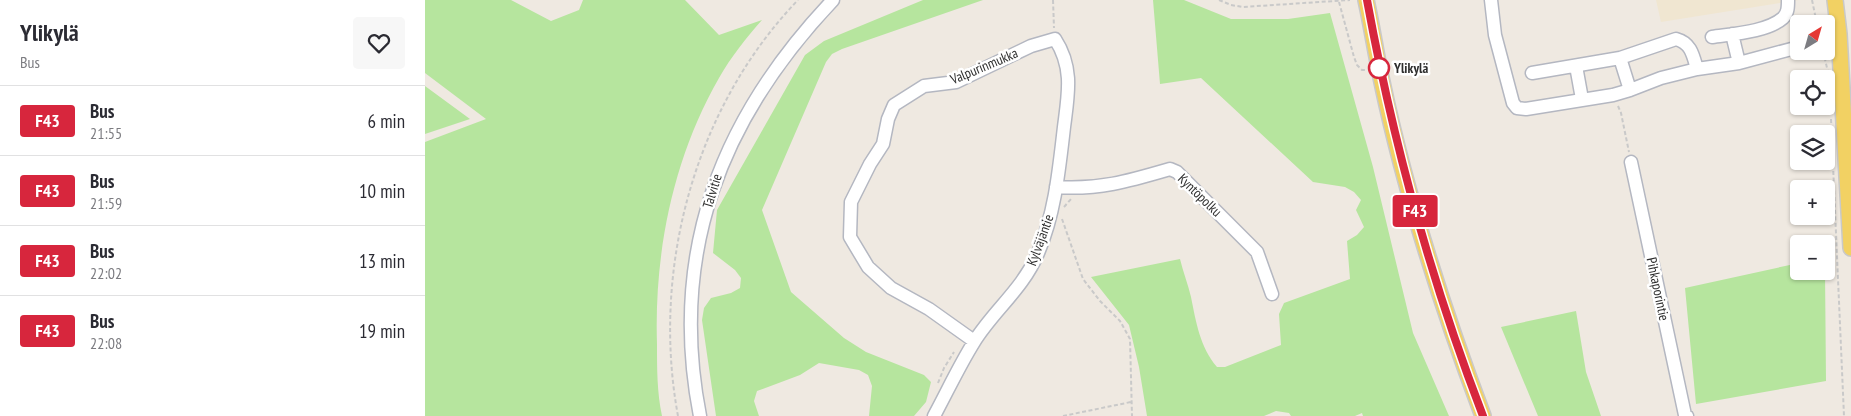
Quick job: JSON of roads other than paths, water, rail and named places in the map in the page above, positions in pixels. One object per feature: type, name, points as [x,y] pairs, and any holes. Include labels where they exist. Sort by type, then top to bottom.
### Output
[{"type":"main road","points":[[1367,0],[1382,82],[1414,209],[1437,286],[1483,416]]},
{"type":"main road","points":[[1834,15],[1835,0]]},
{"type":"main road","points":[[1834,60],[1851,248]]},
{"type":"street","points":[[1491,0],[1495,35],[1513,103],[1517,108],[1526,109],[1613,95],[1661,78],[1697,69],[1739,63],[1790,49]]},
{"type":"street","points":[[1712,37],[1767,27],[1783,18],[1789,10],[1788,0]]},
{"type":"street","name":"Talvitie","points":[[700,416],[693,377],[690,341],[693,281],[696,255],[712,189],[722,162],[750,108],[789,50],[830,1]]},
{"type":"street","points":[[1733,34],[1739,63]]},
{"type":"street","name":"Kylväjäntie","points":[[934,416],[969,338],[1023,282],[1038,254],[1051,212],[1056,187],[1070,85],[1063,52],[1055,39]]},
{"type":"street","name":"Valpurinmukka","points":[[969,338],[929,309],[891,288],[868,267],[849,237],[851,202],[870,164],[883,144],[888,119],[894,105],[924,86],[956,82],[1031,46],[1055,39]]},
{"type":"street","points":[[1532,73],[1620,58],[1676,39],[1683,41],[1689,46],[1697,69]]},
{"type":"street","points":[[1620,58],[1631,90]]},
{"type":"street","points":[[1576,66],[1582,100]]},
{"type":"street","name":"Pihkaporintie","points":[[1631,162],[1685,416]]},
{"type":"street","name":"Kyntöpolku","points":[[1056,187],[1080,189],[1117,184],[1169,169],[1177,172],[1257,252],[1272,294]]},
{"type":"place","name":"Ylikylä","points":[[1379,68]]}]
